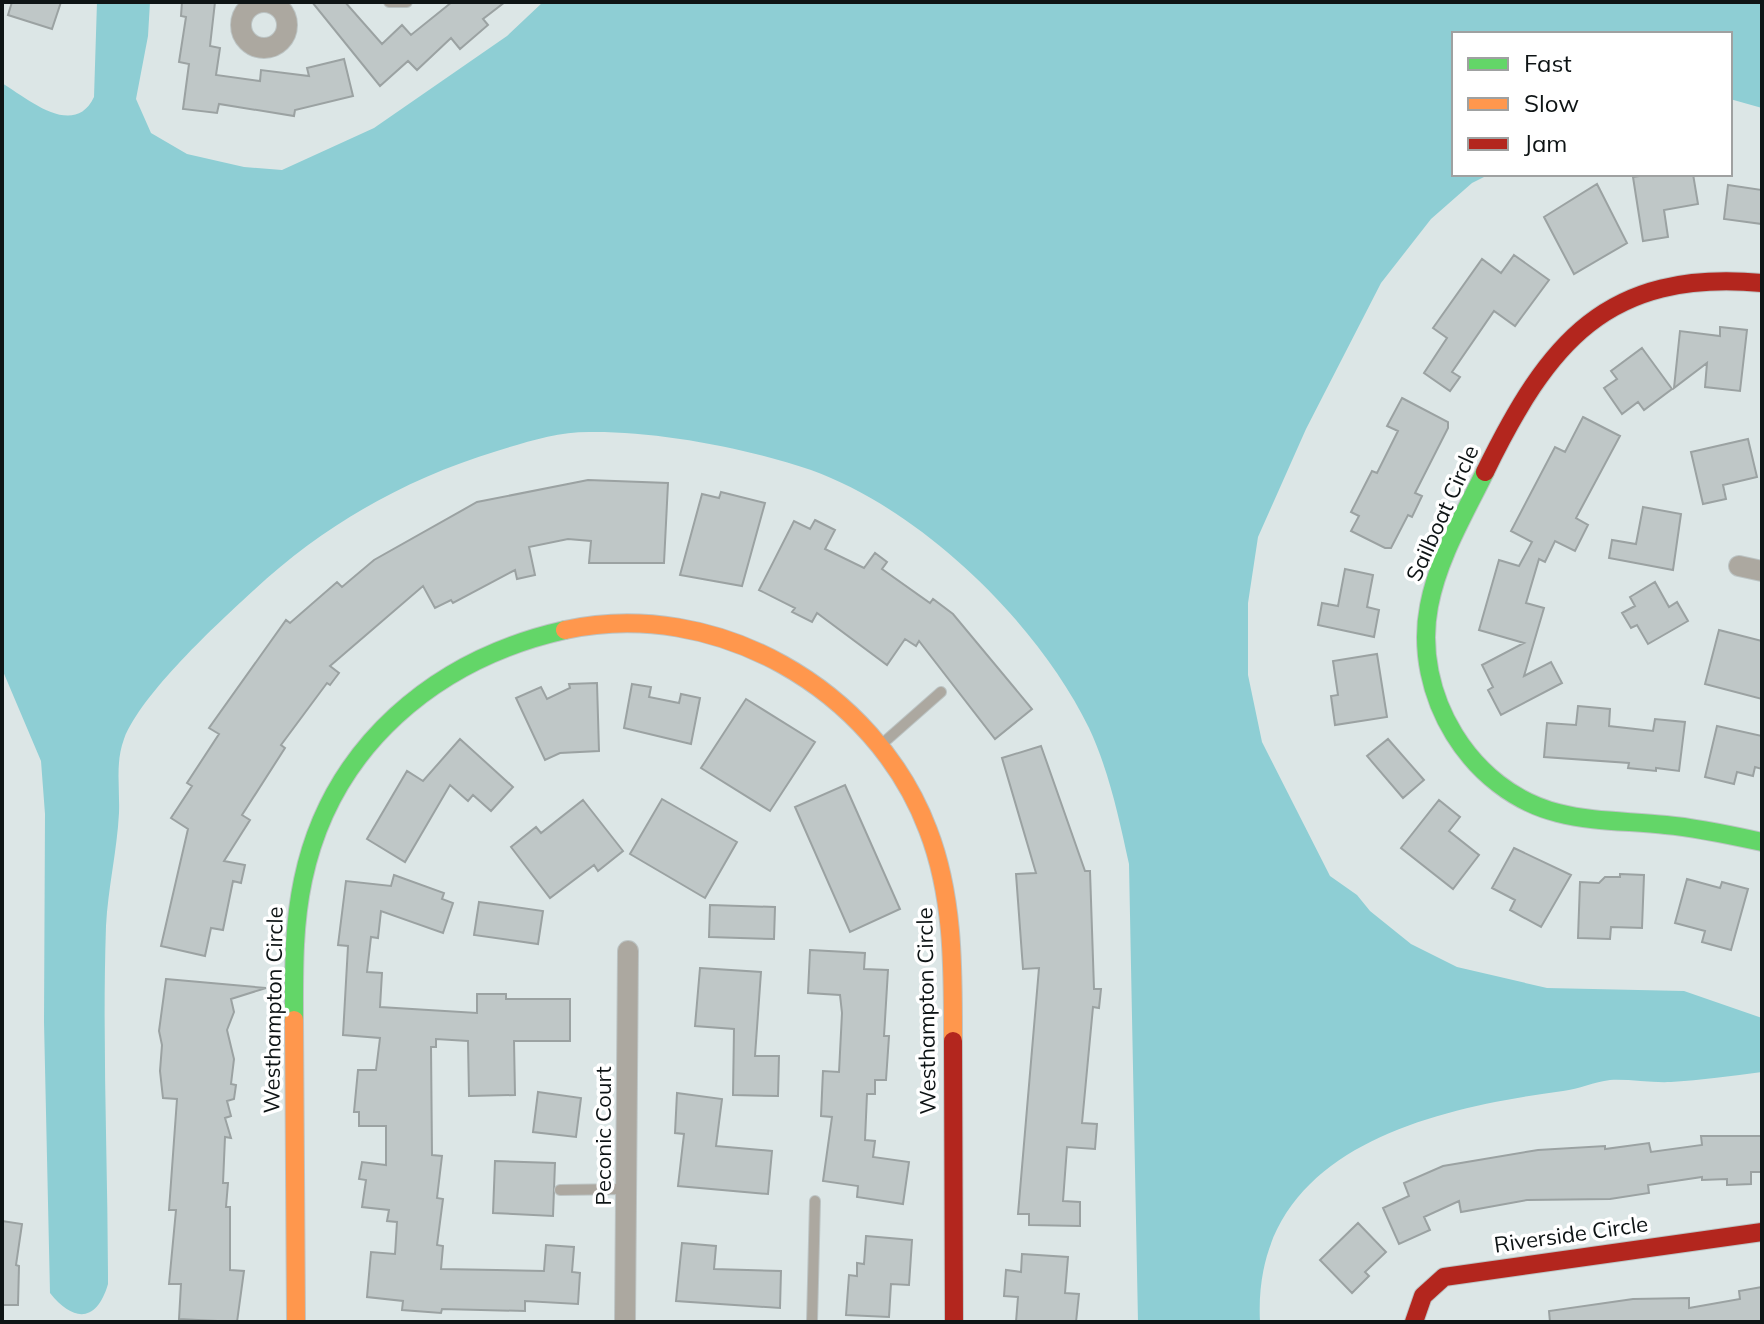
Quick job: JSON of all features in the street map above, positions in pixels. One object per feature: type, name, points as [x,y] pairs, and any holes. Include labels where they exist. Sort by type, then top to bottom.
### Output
[{"type":"street","name":"Sailboat Circle","points":[[1762,283],[1710,280],[1661,289],[1601,315],[1562,346],[1522,398],[1440,566],[1427,609],[1425,638],[1428,667],[1446,723],[1471,759],[1504,788],[1529,803],[1571,817],[1708,830],[1762,842]]},
{"type":"street","points":[[1739,566],[1762,571]]},
{"type":"street","name":"Westhampton Circle","points":[[296,1322],[294,938],[307,861],[334,793],[358,756],[387,722],[443,675],[482,653],[523,637],[595,623],[654,623],[739,642],[779,661],[840,703],[880,746],[919,808],[931,835],[947,891],[952,935],[954,1322]]},
{"type":"street","name":"Peconic Court","points":[[625,1322],[628,951]]},
{"type":"street","name":"Riverside Circle","points":[[1414,1322],[1419,1302],[1427,1289],[1444,1277],[1762,1232]]},
{"type":"lane","points":[[389,2],[407,2]]},
{"type":"lane","points":[[880,746],[941,692]]},
{"type":"lane","points":[[560,1190],[626,1189]]},
{"type":"lane","points":[[812,1322],[815,1201]]},
{"type":"water","points":[[97,2],[150,2],[148,36],[136,99],[151,133],[187,154],[244,167],[282,170],[374,128],[507,36],[543,2],[1762,2],[1762,108],[1732,100],[1732,32],[1452,32],[1452,176],[1486,176],[1472,183],[1431,219],[1381,283],[1306,429],[1258,537],[1248,603],[1248,675],[1262,742],[1330,876],[1357,895],[1370,911],[1411,944],[1457,967],[1547,988],[1684,991],[1762,1018],[1762,1072],[1671,1082],[1610,1080],[1457,1110],[1405,1127],[1358,1149],[1316,1178],[1285,1216],[1265,1263],[1260,1322],[1138,1322],[1129,864],[1102,761],[1089,728],[1067,688],[1040,649],[972,575],[894,512],[853,488],[786,462],[702,442],[615,432],[565,434],[508,448],[430,475],[337,525],[281,567],[221,621],[163,681],[133,721],[120,757],[118,827],[106,926],[108,1284],[98,1306],[91,1311],[84,1314],[68,1310],[50,1293],[44,1022],[45,814],[41,761],[2,669],[2,83],[37,106],[63,115],[75,115],[85,109],[94,97]]},
{"type":"building","points":[[12,2],[61,2],[52,29],[8,15]]},
{"type":"building","points":[[182,2],[215,2],[210,46],[220,48],[216,75],[260,81],[261,70],[309,76],[307,68],[344,59],[353,96],[295,110],[294,116],[219,104],[217,113],[183,109],[189,64],[179,62],[186,17],[181,16]]},
{"type":"building","points":[[312,2],[345,2],[382,44],[402,25],[411,35],[452,2],[505,2],[483,19],[488,25],[460,49],[451,38],[417,70],[408,61],[380,86]]},
{"type":"building","points":[[1693,176],[1698,204],[1664,210],[1668,237],[1643,241],[1633,177]]},
{"type":"building","points":[[1597,184],[1627,243],[1574,274],[1544,217]]},
{"type":"building","points":[[1728,185],[1762,190],[1762,224],[1724,219]]},
{"type":"building","points":[[1514,255],[1549,280],[1515,326],[1494,311],[1452,372],[1460,377],[1450,391],[1424,373],[1447,338],[1433,328],[1482,259],[1501,273]]},
{"type":"building","points":[[1720,327],[1747,330],[1740,391],[1705,387],[1707,363],[1674,388],[1680,331],[1720,336]]},
{"type":"building","points":[[1642,348],[1672,389],[1644,410],[1638,402],[1622,414],[1604,388],[1617,379],[1611,371]]},
{"type":"building","points":[[1402,398],[1448,422],[1448,428],[1415,493],[1422,496],[1412,517],[1408,515],[1391,548],[1385,548],[1351,531],[1359,516],[1351,512],[1372,471],[1377,473],[1398,431],[1387,426]]},
{"type":"building","points":[[1583,417],[1620,436],[1576,518],[1588,525],[1575,551],[1555,541],[1545,562],[1539,559],[1526,603],[1544,608],[1524,676],[1551,662],[1562,683],[1501,715],[1488,690],[1493,687],[1482,665],[1524,643],[1479,630],[1499,560],[1519,566],[1532,542],[1511,531],[1555,447],[1565,452]]},
{"type":"building","points":[[1748,439],[1757,477],[1723,485],[1726,499],[1703,504],[1691,452]]},
{"type":"building","points":[[588,480],[668,483],[664,563],[589,563],[591,541],[568,539],[529,547],[535,575],[517,579],[515,570],[453,603],[451,600],[435,608],[423,586],[330,666],[339,673],[330,685],[327,683],[281,745],[285,748],[242,815],[250,820],[224,861],[245,865],[241,883],[233,881],[223,930],[211,928],[205,956],[161,946],[188,829],[171,818],[192,786],[187,783],[219,734],[209,728],[286,620],[290,623],[337,582],[342,587],[374,560],[477,502]]},
{"type":"building","points":[[721,492],[765,503],[742,586],[680,575],[702,494],[719,498]]},
{"type":"building","points":[[1643,507],[1681,514],[1673,570],[1609,558],[1612,540],[1636,544]]},
{"type":"building","points":[[815,520],[835,530],[825,549],[864,568],[875,553],[887,562],[882,569],[930,603],[933,599],[953,614],[1032,709],[995,739],[919,641],[916,646],[905,639],[887,665],[817,613],[812,622],[792,612],[795,608],[759,590],[794,521],[810,529]]},
{"type":"building","points":[[1345,569],[1373,575],[1367,607],[1379,610],[1374,637],[1318,625],[1322,603],[1338,606]]},
{"type":"building","points":[[1655,582],[1669,607],[1677,602],[1688,621],[1648,644],[1637,625],[1631,628],[1622,613],[1635,606],[1630,597]]},
{"type":"building","points":[[1719,630],[1762,641],[1762,699],[1705,684]]},
{"type":"building","points":[[1377,654],[1387,717],[1335,725],[1331,696],[1338,695],[1333,661]]},
{"type":"building","points":[[597,683],[599,751],[560,753],[545,760],[516,698],[541,687],[547,699],[570,688],[569,684]]},
{"type":"building","points":[[632,684],[651,687],[649,697],[679,703],[681,694],[700,698],[691,744],[624,728]]},
{"type":"building","points":[[746,699],[815,742],[770,811],[701,768]]},
{"type":"building","points":[[1578,706],[1610,709],[1609,726],[1653,731],[1655,719],[1685,722],[1679,771],[1628,768],[1629,763],[1544,757],[1547,723],[1576,725]]},
{"type":"building","points":[[1717,726],[1762,736],[1762,769],[1755,767],[1753,776],[1737,772],[1734,784],[1705,777]]},
{"type":"building","points":[[460,739],[513,787],[491,811],[473,795],[468,801],[450,785],[405,862],[367,839],[407,771],[423,781]]},
{"type":"building","points":[[1388,739],[1424,780],[1403,798],[1367,756]]},
{"type":"building","points":[[1041,746],[1085,871],[1090,871],[1094,989],[1101,989],[1099,1008],[1093,1007],[1082,1123],[1097,1124],[1095,1149],[1067,1147],[1063,1201],[1080,1202],[1080,1226],[1029,1225],[1029,1214],[1018,1214],[1039,968],[1023,969],[1016,874],[1036,873],[1002,758]]},
{"type":"building","points":[[845,785],[900,909],[850,932],[795,807]]},
{"type":"building","points":[[662,799],[737,842],[705,898],[630,854]]},
{"type":"building","points":[[583,800],[623,851],[598,871],[594,865],[550,898],[511,847],[536,827],[541,833]]},
{"type":"building","points":[[1439,800],[1460,817],[1449,831],[1479,855],[1453,889],[1401,848]]},
{"type":"building","points":[[1514,848],[1571,875],[1541,927],[1510,910],[1515,900],[1492,888]]},
{"type":"building","points":[[1620,874],[1644,875],[1642,928],[1611,927],[1610,939],[1578,938],[1580,882],[1599,883],[1605,877],[1620,877]]},
{"type":"building","points":[[394,875],[444,893],[442,899],[453,903],[443,933],[381,911],[378,938],[371,937],[367,972],[382,973],[380,1007],[477,1013],[477,994],[506,994],[506,999],[570,999],[570,1041],[514,1041],[515,1095],[469,1096],[468,1041],[436,1039],[436,1047],[431,1047],[432,1155],[442,1156],[437,1198],[443,1199],[437,1245],[443,1246],[441,1269],[544,1271],[546,1245],[574,1247],[572,1272],[580,1273],[578,1304],[525,1301],[525,1311],[442,1309],[441,1313],[402,1310],[403,1301],[367,1297],[371,1252],[395,1254],[397,1222],[387,1221],[389,1210],[362,1207],[366,1180],[359,1179],[362,1162],[386,1165],[386,1126],[359,1126],[359,1112],[354,1112],[358,1070],[376,1070],[380,1038],[343,1035],[348,946],[338,945],[346,881],[391,886]]},
{"type":"building","points":[[1687,879],[1720,888],[1722,882],[1748,889],[1731,950],[1702,942],[1705,931],[1675,923]]},
{"type":"building","points":[[479,902],[543,911],[538,944],[474,935]]},
{"type":"building","points":[[710,905],[775,907],[774,939],[709,937]]},
{"type":"building","points":[[810,950],[865,953],[864,969],[888,970],[884,1036],[889,1036],[886,1080],[875,1080],[875,1094],[867,1094],[865,1140],[875,1141],[873,1157],[909,1162],[903,1204],[857,1197],[858,1186],[823,1181],[832,1117],[821,1116],[823,1071],[839,1072],[842,1013],[840,995],[808,993]]},
{"type":"building","points":[[700,968],[761,972],[755,1056],[779,1056],[778,1096],[733,1095],[734,1029],[695,1026]]},
{"type":"building","points":[[166,979],[266,988],[231,999],[234,1012],[227,1030],[234,1059],[231,1084],[236,1085],[234,1099],[227,1101],[231,1116],[225,1118],[231,1138],[225,1137],[223,1183],[228,1183],[226,1207],[230,1207],[230,1270],[244,1271],[237,1322],[179,1319],[181,1284],[169,1284],[176,1210],[169,1210],[177,1099],[163,1098],[160,1071],[162,1045],[159,1031]]},
{"type":"building","points":[[538,1092],[581,1098],[576,1137],[533,1132]]},
{"type":"building","points":[[677,1093],[722,1099],[716,1146],[772,1151],[768,1194],[678,1186],[684,1134],[675,1133]]},
{"type":"building","points":[[1701,1136],[1762,1136],[1762,1172],[1751,1172],[1751,1184],[1727,1185],[1727,1179],[1702,1180],[1702,1177],[1648,1185],[1649,1193],[1610,1199],[1527,1200],[1461,1212],[1459,1201],[1424,1217],[1430,1230],[1399,1244],[1383,1208],[1409,1196],[1404,1183],[1443,1166],[1538,1150],[1605,1146],[1605,1149],[1649,1143],[1651,1152],[1702,1145]]},
{"type":"building","points":[[495,1161],[555,1163],[553,1216],[493,1213]]},
{"type":"building","points":[[2,1221],[22,1224],[16,1265],[19,1266],[18,1305],[2,1305]]},
{"type":"building","points":[[1358,1223],[1386,1252],[1365,1272],[1369,1276],[1352,1293],[1320,1260]]},
{"type":"building","points":[[866,1236],[912,1240],[909,1285],[891,1284],[889,1317],[846,1315],[849,1275],[857,1276],[857,1263],[864,1264]]},
{"type":"building","points":[[682,1243],[716,1246],[714,1269],[781,1271],[780,1308],[676,1301]]},
{"type":"building","points":[[1022,1254],[1068,1257],[1065,1293],[1079,1294],[1076,1322],[1016,1322],[1018,1297],[1004,1296],[1006,1270],[1021,1272]]},
{"type":"building","points":[[1762,1287],[1762,1322],[1550,1322],[1549,1311],[1633,1299],[1689,1298],[1689,1308],[1740,1299],[1739,1291]]},
{"type":"traffic: fast","points":[[1485,472],[1452,537],[1439,571],[1429,606],[1426,639],[1430,672],[1439,704],[1454,734],[1474,761],[1498,784],[1526,801],[1558,813],[1598,820],[1690,828],[1762,842]]},
{"type":"traffic: fast","points":[[294,1020],[296,933],[303,880],[317,832],[338,788],[364,750],[396,716],[433,687],[474,662],[565,630]]},
{"type":"traffic: slow","points":[[565,630],[621,623],[678,628],[732,642],[783,665],[829,696],[870,735],[903,780],[937,855],[950,934],[953,1041]]},
{"type":"traffic: slow","points":[[294,1020],[296,1322]]},
{"type":"traffic: jam","points":[[1485,472],[1533,386],[1559,352],[1589,324],[1622,303],[1662,288],[1708,282],[1762,283]]},
{"type":"traffic: jam","points":[[953,1041],[954,1322]]},
{"type":"traffic: jam","points":[[1414,1322],[1423,1296],[1444,1277],[1762,1232]]}]
